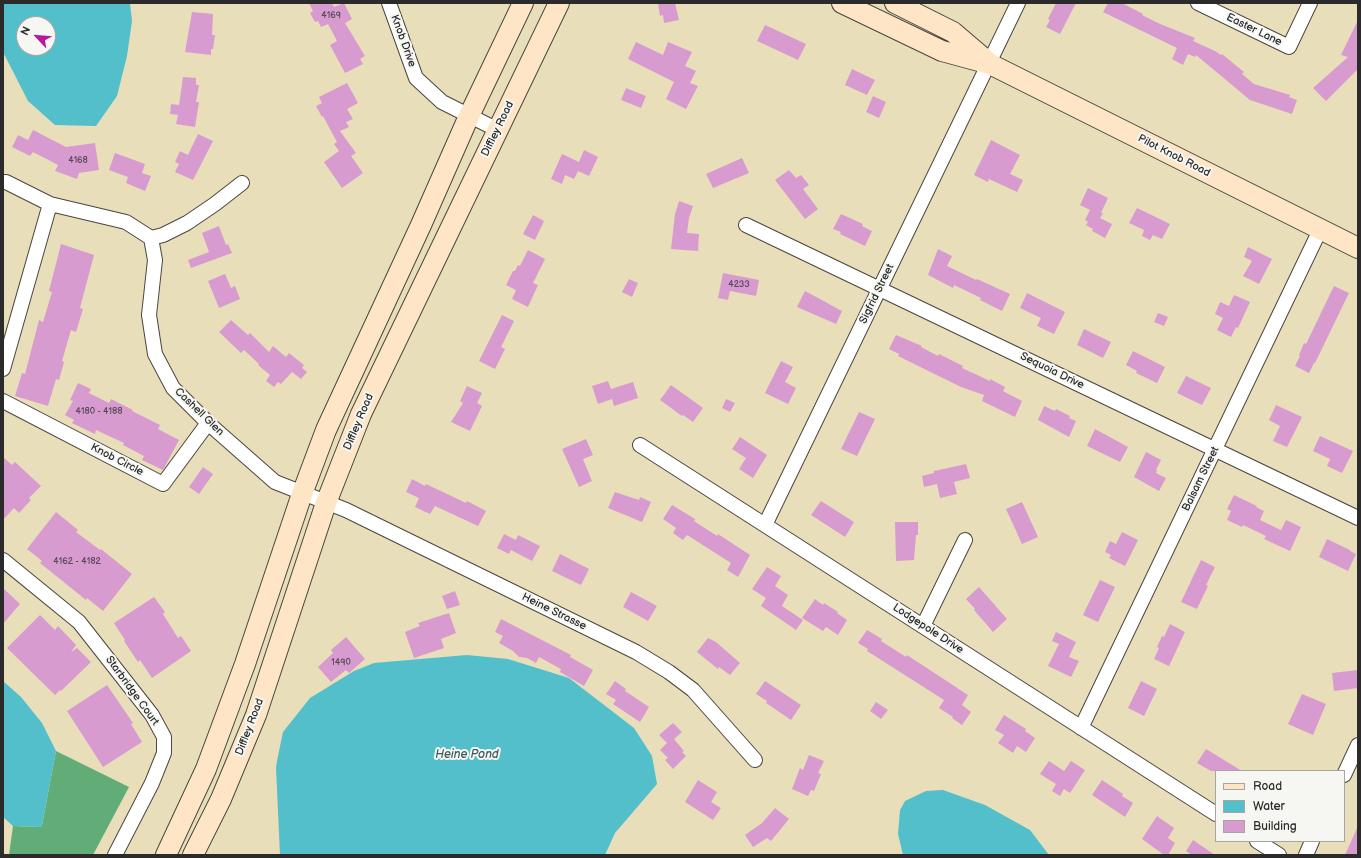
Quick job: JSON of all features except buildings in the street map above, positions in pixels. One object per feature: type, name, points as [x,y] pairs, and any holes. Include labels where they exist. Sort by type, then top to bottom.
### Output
[{"type":"main road","points":[[166,855],[206,769],[214,748],[245,664],[302,494],[326,430],[422,225],[469,116],[523,3]]},
{"type":"main road","name":"Diffley Road","points":[[193,855],[220,799],[256,715],[326,503],[361,414],[559,3]]},
{"type":"main road","name":"Pilot Knob Road","points":[[842,3],[942,51],[990,64],[1358,248]]},
{"type":"main road","name":"Pilot Knob Road","points":[[895,3],[953,32],[990,64]]},
{"type":"street","name":"Knob Drive","points":[[389,3],[416,78],[442,102],[498,130]]},
{"type":"street","name":"Sigfrid Street","points":[[765,525],[990,64],[1018,3]]},
{"type":"street","name":"Easter Lane","points":[[1198,3],[1289,47],[1310,3]]},
{"type":"street","points":[[3,182],[6,182],[50,204],[126,222],[150,238],[163,235],[187,222],[215,204],[242,183]]},
{"type":"street","points":[[3,369],[50,204]]},
{"type":"street","name":"Sequoia Drive","points":[[746,225],[1358,518]]},
{"type":"street","name":"Balsam Street","points":[[1081,728],[1216,450],[1320,230]]},
{"type":"street","name":"Cashell Glen","points":[[150,238],[155,260],[149,316],[155,354],[173,388],[208,423],[275,482],[326,503]]},
{"type":"street","name":"Knob Circle","points":[[3,401],[163,484],[208,423]]},
{"type":"street","name":"Lodgepole Drive","points":[[640,445],[1215,813]]},
{"type":"street","name":"Heine Strasse","points":[[326,503],[346,510],[636,652],[669,672],[693,690],[755,760]]},
{"type":"street","points":[[923,626],[965,540]]},
{"type":"street","name":"Starbridge Court","points":[[3,560],[80,622],[152,715],[164,737],[164,753],[152,783],[115,855]]},
{"type":"street","points":[[1345,773],[1358,745]]},
{"type":"street","points":[[1259,842],[1279,855]]},
{"type":"street","points":[[1306,855],[1312,842]]},
{"type":"green space","points":[[56,751],[129,787],[93,855],[9,855],[13,826],[40,827],[42,825]]},
{"type":"water","points":[[3,3],[130,3],[132,21],[127,56],[117,96],[96,126],[55,125],[28,101],[3,52]]},
{"type":"water","name":"Heine Pond","points":[[467,655],[508,659],[569,678],[634,728],[652,756],[657,784],[615,833],[605,855],[280,855],[276,768],[277,761],[283,732],[310,698],[354,671],[374,663]]},
{"type":"water","points":[[3,681],[21,697],[42,723],[56,751],[42,825],[40,827],[13,826],[3,817]]},
{"type":"water","points":[[943,790],[985,805],[1030,830],[1049,855],[903,855],[898,834],[900,810],[905,801],[926,791]]}]
